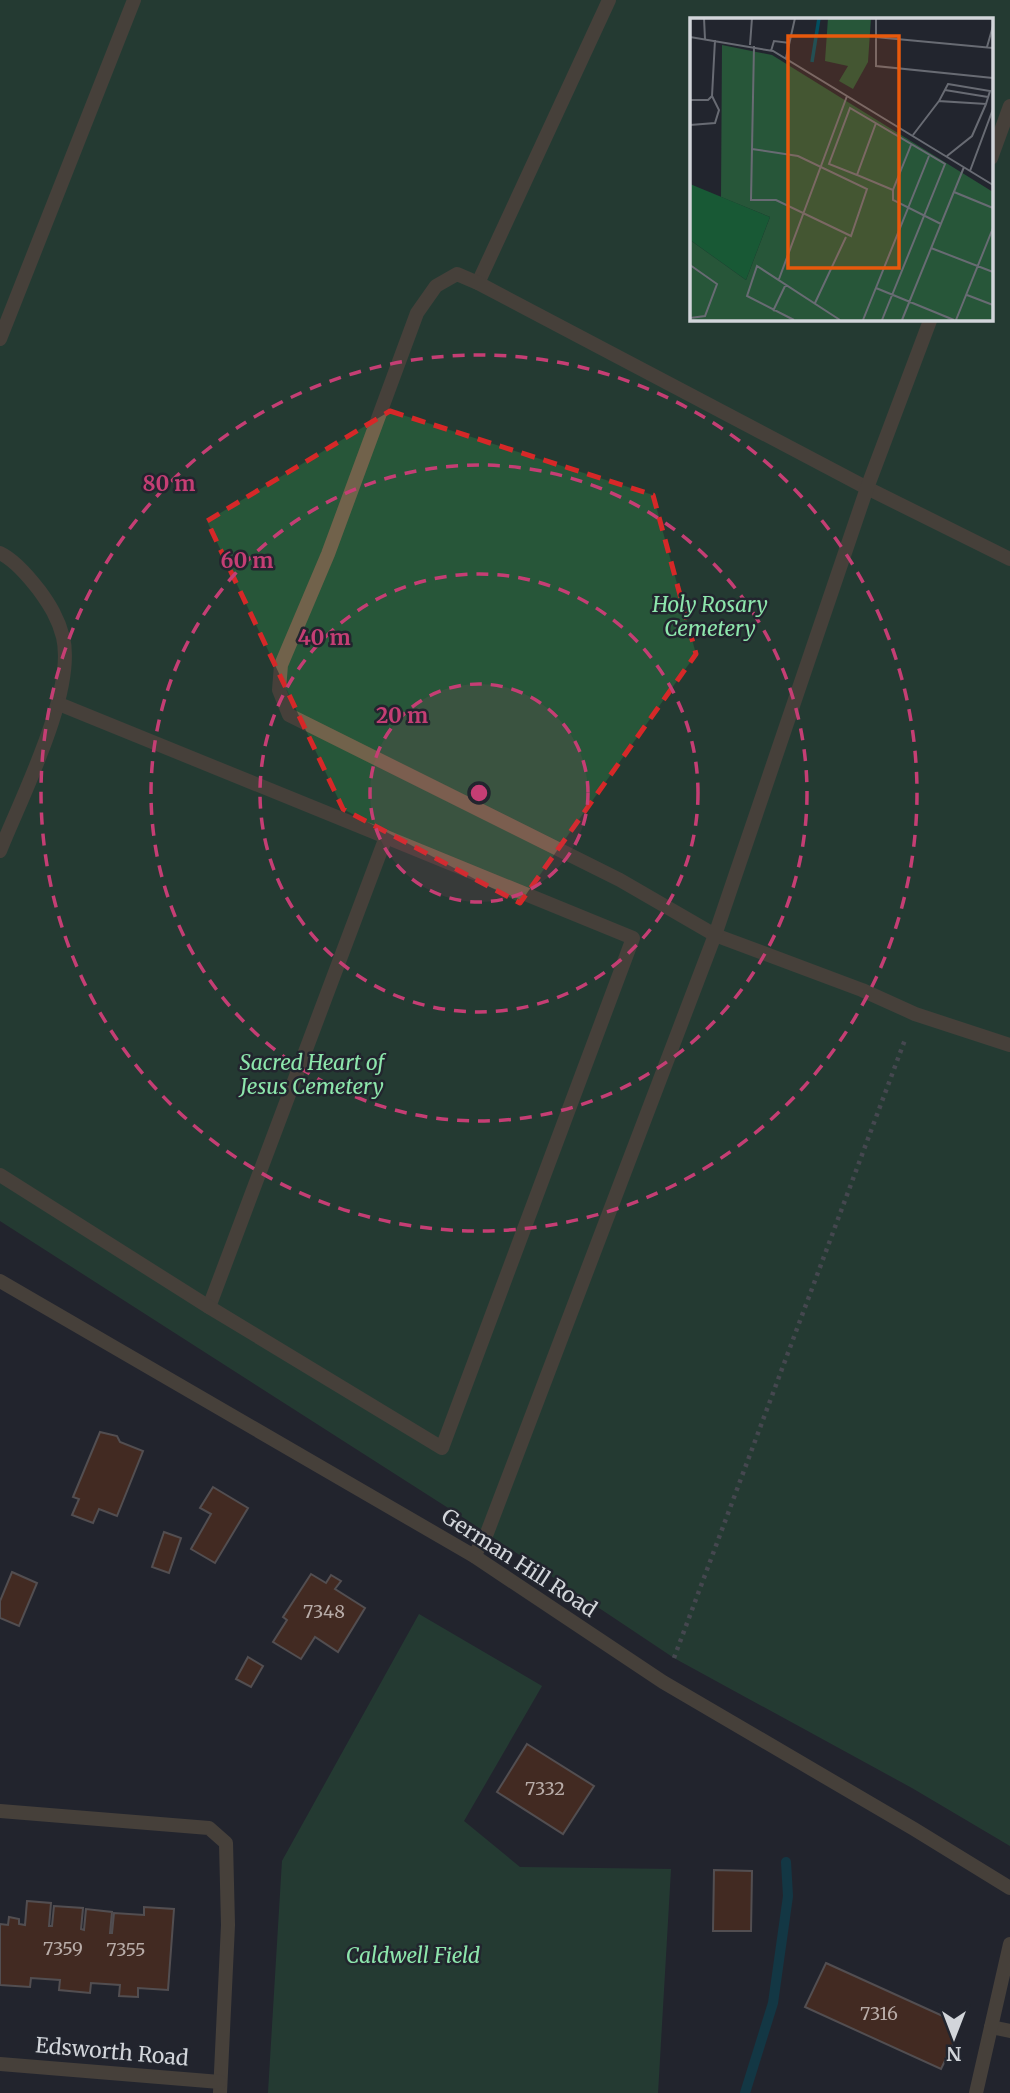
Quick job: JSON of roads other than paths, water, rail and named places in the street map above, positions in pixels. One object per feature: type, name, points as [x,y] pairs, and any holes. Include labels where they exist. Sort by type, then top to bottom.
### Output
[{"type":"street","points":[[0,339],[134,0]]},
{"type":"street","points":[[478,283],[609,0]]},
{"type":"street","points":[[992,155],[1010,106]]},
{"type":"street","points":[[1010,559],[867,488],[457,274],[436,286],[417,313],[328,554],[281,665],[279,690],[289,715],[620,880],[715,935],[862,990],[915,1014],[1010,1045]]},
{"type":"street","points":[[474,1556],[487,1534],[715,935],[867,488],[930,320]]},
{"type":"street","points":[[0,554],[8,557],[54,610],[64,639],[59,704],[0,851]]},
{"type":"street","points":[[0,1175],[209,1307],[442,1448],[633,938],[59,704]]},
{"type":"street","points":[[209,1307],[386,837]]},
{"type":"street","name":"German Hill Road","points":[[0,1281],[474,1556],[663,1682],[1010,1888]]},
{"type":"street","points":[[0,1811],[209,1828],[226,1843],[228,1925],[220,2087]]},
{"type":"street","points":[[976,2093],[1010,1944]]},
{"type":"street","points":[[991,2027],[1010,2031]]},
{"type":"street","name":"Edsworth Road","points":[[0,2064],[220,2087]]},
{"type":"waterway","points":[[745,2093],[773,2003],[788,1896],[786,1862]]},
{"type":"park label","name":"Holy Rosary Cemetery","points":[[710,617]]},
{"type":"park label","name":"Sacred Heart of Jesus Cemetery","points":[[312,1075]]},
{"type":"park label","name":"Caldwell Field","points":[[413,1956]]}]
